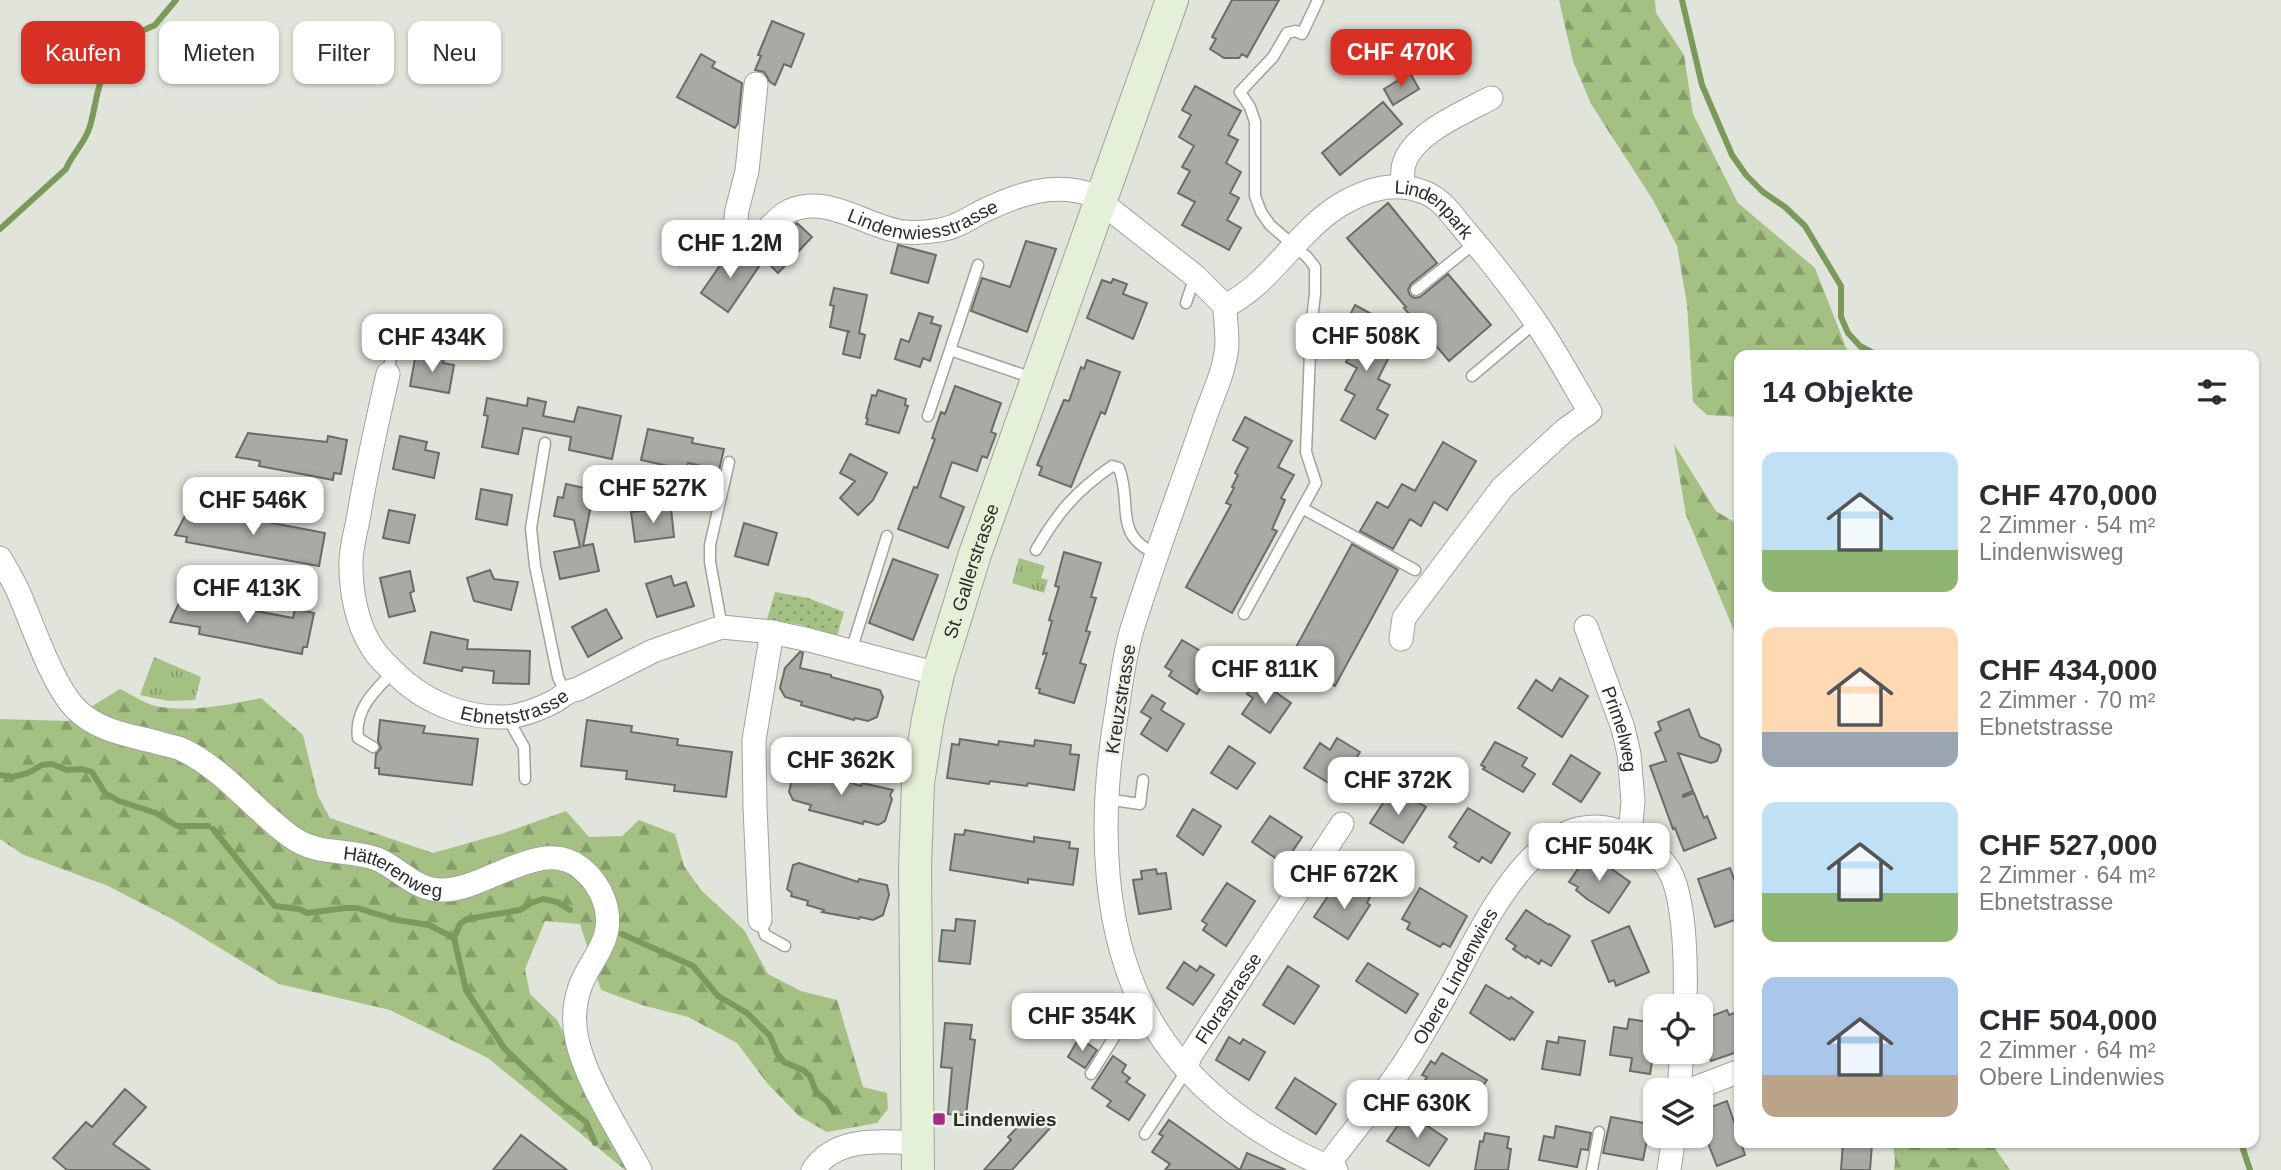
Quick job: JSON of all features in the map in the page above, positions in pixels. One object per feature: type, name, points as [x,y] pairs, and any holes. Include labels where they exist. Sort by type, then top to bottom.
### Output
[{"type":"street","name":"St. Gallerstrasse","points":[[918,1156],[916,802],[920,766],[938,674],[975,554],[1172,0]]},
{"type":"street","name":"Lindenwiesstrasse","points":[[756,84],[747,171],[735,227],[741,237],[753,242],[786,213],[803,206],[838,209],[901,232],[923,232],[943,230],[1002,202],[1037,191],[1080,191],[1101,202]]},
{"type":"street","points":[[1402,186],[1404,165],[1415,144],[1448,120],[1492,98]]},
{"type":"street","name":"Lindenpark","points":[[1225,306],[1243,297],[1320,219],[1369,191],[1402,186],[1428,194],[1444,206],[1475,243],[1536,322],[1590,412],[1565,430],[1502,488],[1404,618],[1401,639]]},
{"type":"street","points":[[1101,202],[1195,276],[1225,306]]},
{"type":"street","name":"Kreuzstrasse","points":[[1225,306],[1227,344],[1222,366],[1186,459],[1127,652],[1106,799],[1111,902],[1126,978],[1155,1028],[1185,1068],[1213,1096],[1252,1125],[1322,1167]]},
{"type":"street","name":"Ebnetstrasse","points":[[388,374],[360,506],[350,565],[352,585],[360,622],[370,645],[393,672],[422,696],[438,704],[474,714],[507,717],[523,714],[554,702],[565,692],[578,689],[653,651],[722,627],[772,632],[938,674]]},
{"type":"street","name":"Hätterenweg","points":[[0,558],[17,588],[63,693],[76,709],[94,724],[190,754],[208,765],[291,838],[315,849],[377,859],[415,884],[435,890],[452,890],[477,883],[516,866],[546,858],[566,860],[581,868],[606,902],[608,923],[604,940],[586,970],[575,1002],[577,1041],[595,1086],[640,1170]]},
{"type":"street","name":"Primelweg","points":[[1586,627],[1623,728],[1629,754],[1633,801],[1631,824],[1627,834]]},
{"type":"street","points":[[760,920],[754,740],[772,632]]},
{"type":"street","name":"Florastrasse","points":[[1185,1068],[1342,824]]},
{"type":"street","name":"Obere Lindenwies","points":[[1322,1167],[1334,1157],[1407,1060],[1501,894],[1529,861],[1552,840],[1581,829],[1609,829],[1627,834],[1655,852],[1670,871],[1674,884],[1682,923],[1685,994]]},
{"type":"street","points":[[1713,1081],[1734,1073]]},
{"type":"street","points":[[813,1170],[835,1150],[862,1142],[918,1156]]},
{"type":"street","points":[[1669,1170],[1672,1148]]},
{"type":"lane","points":[[1244,614],[1316,483],[1306,452],[1315,267],[1270,225],[1258,204],[1255,196],[1255,122],[1250,107],[1240,92],[1273,57],[1287,33],[1296,31],[1302,34],[1318,0]]},
{"type":"lane","points":[[1416,290],[1475,243]]},
{"type":"lane","points":[[928,416],[978,265]]},
{"type":"lane","points":[[1186,303],[1195,276]]},
{"type":"lane","points":[[1472,376],[1536,322]]},
{"type":"lane","points":[[388,374],[396,332]]},
{"type":"lane","points":[[950,350],[1036,379]]},
{"type":"lane","points":[[545,443],[532,537],[535,566],[558,677],[565,692]]},
{"type":"lane","points":[[722,627],[710,562],[710,545],[729,462]]},
{"type":"lane","points":[[1036,550],[1064,507],[1112,466],[1119,468],[1122,478],[1128,531],[1136,542],[1157,554]]},
{"type":"lane","points":[[1302,508],[1415,570]]},
{"type":"lane","points":[[851,651],[887,536]]},
{"type":"lane","points":[[373,747],[358,738],[360,714],[368,700],[393,672]]},
{"type":"lane","points":[[507,717],[524,747],[525,779]]},
{"type":"lane","points":[[1106,799],[1140,804],[1143,780]]},
{"type":"lane","points":[[760,920],[765,935],[785,946]]},
{"type":"lane","points":[[1091,1074],[1125,1020],[1142,1003]]},
{"type":"lane","points":[[1145,1134],[1181,1079],[1185,1068]]},
{"type":"lane","points":[[1592,1170],[1599,1132]]},
{"type":"green space","points":[[1559,0],[1655,0],[1656,13],[1684,55],[1693,114],[1738,203],[1815,268],[1847,350],[1734,350],[1734,417],[1707,415],[1693,402],[1687,304],[1677,246],[1653,200],[1591,104],[1573,61]]},
{"type":"green space","points":[[1674,444],[1716,511],[1734,522],[1734,631],[1686,515]]},
{"type":"green space","points":[[1019,558],[1045,566],[1041,578],[1048,580],[1044,593],[1012,583]]},
{"type":"green space","points":[[775,592],[808,598],[844,612],[837,636],[802,625],[767,619]]},
{"type":"green space","points":[[154,657],[201,677],[195,700],[168,701],[140,695]]},
{"type":"green space","points":[[120,689],[151,705],[182,709],[261,698],[303,735],[318,796],[330,818],[433,853],[504,833],[566,811],[589,837],[622,836],[639,820],[675,834],[684,866],[701,890],[744,930],[768,974],[801,991],[837,1000],[863,1087],[887,1093],[888,1109],[877,1123],[827,1132],[799,1116],[767,1083],[737,1043],[688,1017],[642,1005],[601,990],[580,924],[545,921],[525,969],[530,994],[557,1020],[632,1170],[625,1170],[488,1058],[390,1010],[279,984],[174,920],[108,886],[22,854],[0,839],[0,719],[68,721]]},
{"type":"green space","points":[[1894,1148],[1995,1148],[2010,1170],[1894,1170]]},
{"type":"building","points":[[1232,0],[1279,0],[1247,57],[1242,54],[1239,58],[1224,58],[1210,49],[1216,39],[1212,37]]},
{"type":"building","points":[[772,21],[804,34],[791,67],[784,64],[775,85],[764,72],[755,70]]},
{"type":"building","points":[[701,54],[715,62],[712,67],[742,83],[738,123],[735,128],[677,97]]},
{"type":"building","points":[[1410,73],[1419,89],[1393,105],[1384,89]]},
{"type":"building","points":[[1195,86],[1241,111],[1228,135],[1238,140],[1226,163],[1241,172],[1230,193],[1239,198],[1227,220],[1241,228],[1229,250],[1182,225],[1195,202],[1178,193],[1190,171],[1182,167],[1194,146],[1179,137],[1191,115],[1182,110]]},
{"type":"building","points":[[1383,102],[1402,124],[1340,175],[1322,153]]},
{"type":"building","points":[[1388,203],[1437,263],[1411,284],[1408,290],[1410,295],[1414,298],[1420,297],[1448,274],[1491,325],[1449,361],[1347,238]]},
{"type":"building","points":[[797,223],[812,237],[778,273],[759,254]]},
{"type":"building","points":[[1026,241],[1056,249],[1027,332],[971,311],[982,278],[1010,287]]},
{"type":"building","points":[[898,245],[936,255],[928,283],[891,273]]},
{"type":"building","points":[[735,249],[760,265],[728,312],[701,293],[730,251],[732,253]]},
{"type":"building","points":[[1113,279],[1127,284],[1123,294],[1147,303],[1133,339],[1087,318],[1102,280],[1111,283]]},
{"type":"building","points":[[834,288],[867,295],[859,333],[865,335],[860,358],[843,354],[848,331],[830,327],[834,306],[830,305]]},
{"type":"building","points":[[1355,305],[1388,323],[1374,349],[1389,357],[1378,379],[1390,385],[1377,409],[1388,415],[1375,439],[1341,420],[1355,395],[1345,390],[1357,368],[1346,362],[1359,337],[1343,329]]},
{"type":"building","points":[[919,313],[933,317],[931,323],[941,326],[930,361],[923,358],[920,367],[895,359],[901,339],[909,342]]},
{"type":"building","points":[[416,353],[444,358],[443,363],[454,365],[449,393],[410,386]]},
{"type":"building","points":[[1087,360],[1120,372],[1105,414],[1101,412],[1071,487],[1039,475],[1042,467],[1037,465],[1064,400],[1069,401],[1081,367],[1084,369]]},
{"type":"building","points":[[955,386],[1001,403],[991,432],[996,434],[987,458],[982,456],[977,471],[952,462],[940,497],[964,507],[948,548],[898,529],[914,487],[917,488],[935,439],[932,438],[941,412],[945,414]]},
{"type":"building","points":[[878,390],[906,399],[905,405],[908,406],[899,433],[866,424],[872,395],[876,396]]},
{"type":"building","points":[[487,398],[527,406],[528,398],[546,402],[543,416],[574,422],[578,407],[621,416],[612,459],[569,450],[571,437],[523,428],[518,454],[482,447],[488,416],[484,415]]},
{"type":"building","points":[[1245,417],[1292,441],[1278,467],[1294,475],[1281,498],[1285,500],[1272,529],[1277,531],[1232,613],[1186,587],[1231,505],[1226,503],[1238,475],[1235,473],[1248,448],[1233,440]]},
{"type":"building","points":[[648,429],[693,438],[692,443],[724,449],[719,470],[688,463],[686,470],[641,460]]},
{"type":"building","points":[[248,433],[327,442],[328,436],[347,440],[341,474],[334,473],[333,480],[259,466],[260,461],[236,457]]},
{"type":"building","points":[[400,436],[427,442],[425,450],[439,453],[434,478],[393,469]]},
{"type":"building","points":[[1443,442],[1476,461],[1447,510],[1434,502],[1421,526],[1410,519],[1393,549],[1360,531],[1377,502],[1388,508],[1402,484],[1415,491]]},
{"type":"building","points":[[850,454],[887,473],[873,500],[858,515],[840,498],[855,481],[840,473]]},
{"type":"building","points":[[566,484],[594,490],[583,546],[593,544],[599,571],[560,579],[554,552],[580,547],[574,520],[554,516],[558,497],[563,498]]},
{"type":"building","points":[[481,489],[512,495],[507,525],[476,519]]},
{"type":"building","points":[[671,508],[674,537],[635,542],[631,512]]},
{"type":"building","points":[[188,510],[325,533],[319,566],[186,542],[187,537],[175,535]]},
{"type":"building","points":[[389,510],[415,515],[409,543],[383,538]]},
{"type":"building","points":[[744,523],[777,533],[768,565],[735,556]]},
{"type":"building","points":[[1352,544],[1398,570],[1335,686],[1289,660]]},
{"type":"building","points":[[1064,552],[1101,563],[1091,597],[1096,598],[1086,631],[1090,632],[1080,663],[1086,665],[1074,703],[1039,693],[1040,689],[1036,688],[1047,653],[1043,654],[1059,587],[1055,586]]},
{"type":"building","points":[[893,559],[938,575],[913,640],[869,623]]},
{"type":"building","points":[[490,570],[494,579],[518,582],[511,610],[474,601],[467,578]]},
{"type":"building","points":[[410,571],[414,591],[410,593],[415,611],[389,617],[380,578]]},
{"type":"building","points":[[671,576],[674,586],[686,582],[694,606],[657,617],[646,584]]},
{"type":"building","points":[[182,597],[293,618],[295,609],[314,613],[307,647],[303,647],[302,654],[199,634],[200,627],[170,622]]},
{"type":"building","points":[[606,609],[622,638],[588,657],[572,627]]},
{"type":"building","points":[[431,632],[468,640],[467,649],[530,651],[529,684],[493,683],[494,671],[463,667],[462,671],[424,663]]},
{"type":"building","points":[[1182,640],[1209,656],[1197,675],[1205,680],[1197,694],[1169,676],[1172,671],[1165,667]]},
{"type":"building","points":[[800,652],[803,653],[800,668],[880,690],[883,697],[877,717],[868,721],[854,720],[801,705],[802,702],[785,697],[780,688],[785,668]]},
{"type":"building","points":[[1560,678],[1588,696],[1562,737],[1518,708],[1536,680],[1552,691]]},
{"type":"building","points":[[1257,679],[1291,703],[1270,733],[1242,714],[1253,698],[1247,694]]},
{"type":"building","points":[[1152,695],[1165,703],[1161,710],[1184,724],[1167,751],[1141,734],[1151,718],[1141,712]]},
{"type":"building","points":[[1689,709],[1700,737],[1719,745],[1721,750],[1717,761],[1711,763],[1678,753],[1693,791],[1683,797],[1694,793],[1716,838],[1684,851],[1650,766],[1666,761],[1655,733],[1661,730],[1658,722]]},
{"type":"building","points":[[380,720],[425,726],[423,733],[478,739],[472,785],[379,774],[379,768],[375,768],[376,754],[381,748],[378,741]]},
{"type":"building","points":[[587,720],[632,726],[631,732],[678,739],[677,745],[732,752],[726,797],[674,791],[675,785],[626,779],[627,771],[581,766]]},
{"type":"building","points":[[1337,738],[1360,752],[1337,788],[1304,768],[1320,743],[1330,750]]},
{"type":"building","points":[[960,739],[998,745],[999,741],[1034,746],[1035,740],[1071,745],[1070,754],[1079,755],[1074,790],[1028,783],[1027,786],[990,781],[989,784],[947,778],[952,744],[959,745]]},
{"type":"building","points":[[1495,742],[1527,758],[1522,766],[1535,774],[1523,792],[1483,769],[1485,767],[1481,765]]},
{"type":"building","points":[[1229,746],[1255,763],[1237,789],[1211,773]]},
{"type":"building","points":[[1571,755],[1600,773],[1581,802],[1553,784]]},
{"type":"building","points":[[801,768],[861,786],[862,783],[893,790],[885,821],[878,825],[864,821],[863,824],[809,810],[811,805],[793,800],[789,792],[794,771]]},
{"type":"building","points":[[1402,793],[1426,807],[1403,843],[1370,823],[1385,800],[1394,805]]},
{"type":"building","points":[[1468,808],[1510,833],[1491,863],[1482,857],[1479,862],[1454,847],[1457,843],[1449,837]]},
{"type":"building","points":[[1193,809],[1221,826],[1203,855],[1177,836]]},
{"type":"building","points":[[1270,816],[1302,837],[1284,864],[1252,842]]},
{"type":"building","points":[[965,830],[1034,842],[1034,837],[1070,842],[1069,848],[1078,849],[1073,885],[1028,879],[1028,883],[950,870],[955,834],[964,835]]},
{"type":"building","points":[[1589,853],[1630,882],[1609,913],[1587,899],[1576,890],[1578,887],[1569,882]]},
{"type":"building","points":[[799,863],[858,882],[859,879],[887,885],[889,895],[883,915],[873,920],[822,912],[824,910],[807,905],[808,901],[791,896],[792,893],[787,889],[793,865]]},
{"type":"building","points":[[1730,868],[1734,879],[1734,920],[1715,927],[1698,879]]},
{"type":"building","points":[[1156,869],[1157,874],[1166,873],[1171,909],[1139,914],[1133,880],[1142,879],[1141,871]]},
{"type":"building","points":[[1227,883],[1255,901],[1226,946],[1203,930],[1207,924],[1202,921]]},
{"type":"building","points":[[1353,886],[1370,897],[1367,903],[1370,905],[1348,939],[1314,917],[1330,893],[1340,899],[1346,889],[1349,891]]},
{"type":"building","points":[[1420,888],[1467,916],[1450,947],[1443,943],[1440,947],[1407,929],[1410,923],[1402,919]]},
{"type":"building","points":[[1526,910],[1570,936],[1551,966],[1541,960],[1539,964],[1527,956],[1526,958],[1513,949],[1516,946],[1506,939]]},
{"type":"building","points":[[956,919],[975,921],[970,964],[939,961],[942,930],[955,931]]},
{"type":"building","points":[[1629,926],[1649,972],[1616,986],[1614,980],[1609,982],[1592,941]]},
{"type":"building","points":[[1184,962],[1197,971],[1200,966],[1214,975],[1193,1005],[1167,988]]},
{"type":"building","points":[[1368,963],[1418,994],[1406,1013],[1356,981]]},
{"type":"building","points":[[1288,966],[1319,986],[1294,1024],[1263,1005]]},
{"type":"building","points":[[1486,985],[1533,1012],[1514,1040],[1470,1013]]},
{"type":"building","points":[[1727,1010],[1729,1015],[1734,1013],[1734,1053],[1713,1060],[1713,1015]]},
{"type":"building","points":[[1629,1019],[1643,1021],[1643,1064],[1652,1064],[1650,1074],[1630,1071],[1632,1058],[1610,1055],[1614,1027],[1627,1029]]},
{"type":"building","points":[[945,1023],[972,1025],[970,1039],[975,1040],[966,1115],[948,1114],[952,1068],[941,1067]]},
{"type":"building","points":[[1229,1037],[1240,1044],[1243,1039],[1265,1052],[1249,1080],[1216,1060]]},
{"type":"building","points":[[1559,1037],[1585,1041],[1580,1075],[1542,1069],[1547,1041],[1558,1043]]},
{"type":"building","points":[[1079,1038],[1097,1050],[1085,1068],[1068,1057]]},
{"type":"building","points":[[1442,1053],[1487,1080],[1469,1106],[1425,1080],[1427,1077],[1422,1075],[1431,1061],[1435,1064]]},
{"type":"building","points":[[1113,1056],[1126,1065],[1122,1072],[1130,1078],[1126,1082],[1145,1095],[1129,1120],[1107,1106],[1111,1101],[1092,1088]]},
{"type":"building","points":[[1295,1078],[1336,1104],[1316,1134],[1276,1108]]},
{"type":"building","points":[[125,1089],[146,1107],[113,1144],[150,1170],[67,1170],[53,1158],[86,1122],[92,1127]]},
{"type":"building","points":[[1727,1101],[1734,1122],[1734,1148],[1743,1148],[1745,1155],[1717,1166],[1710,1148],[1713,1148],[1713,1106]]},
{"type":"building","points":[[1033,1111],[1051,1127],[1012,1170],[984,1170],[1011,1140],[1008,1137]]},
{"type":"building","points":[[1405,1115],[1447,1139],[1429,1166],[1387,1141]]},
{"type":"building","points":[[1611,1117],[1643,1123],[1643,1148],[1645,1148],[1643,1160],[1603,1153]]},
{"type":"building","points":[[1169,1120],[1240,1170],[1165,1170],[1170,1164],[1152,1152],[1163,1136],[1159,1134]]},
{"type":"building","points":[[1556,1126],[1591,1133],[1588,1150],[1581,1149],[1577,1167],[1539,1160],[1544,1136],[1554,1138]]},
{"type":"building","points":[[1485,1133],[1509,1137],[1507,1148],[1511,1149],[1508,1170],[1475,1170],[1480,1141],[1483,1142]]},
{"type":"building","points":[[521,1135],[567,1170],[493,1170]]},
{"type":"building","points":[[1843,1148],[1872,1148],[1870,1170],[1841,1170]]},
{"type":"building","points":[[1247,1153],[1286,1170],[1240,1170]]},
{"type":"waterway","points":[[0,229],[66,169],[87,134],[100,84],[90,70],[93,58],[112,45],[155,25],[176,0]]},
{"type":"waterway","points":[[1682,0],[1702,85],[1732,155],[1746,175],[1763,192],[1785,207],[1805,226],[1841,286],[1841,317],[1848,333],[1868,350]]},
{"type":"waterway","points":[[0,775],[13,777],[42,765],[52,764],[67,770],[82,769],[92,772],[105,793],[119,801],[156,813],[177,826],[208,826]]},
{"type":"waterway","points":[[213,829],[275,906],[299,909],[307,913],[357,908],[397,920],[429,925],[454,938],[460,924],[467,919],[520,910],[543,899],[557,902],[570,910]]},
{"type":"waterway","points":[[622,934],[693,966],[718,996],[747,1013],[770,1036],[784,1062],[810,1076],[816,1092],[828,1102],[834,1112]]},
{"type":"waterway","points":[[454,938],[466,990],[504,1048],[558,1100],[586,1122],[595,1143]]},
{"type":"waterway","points":[[2243,1148],[2250,1170]]},
{"type":"place","name":"Lindenwies","points":[[939,1119]]}]
